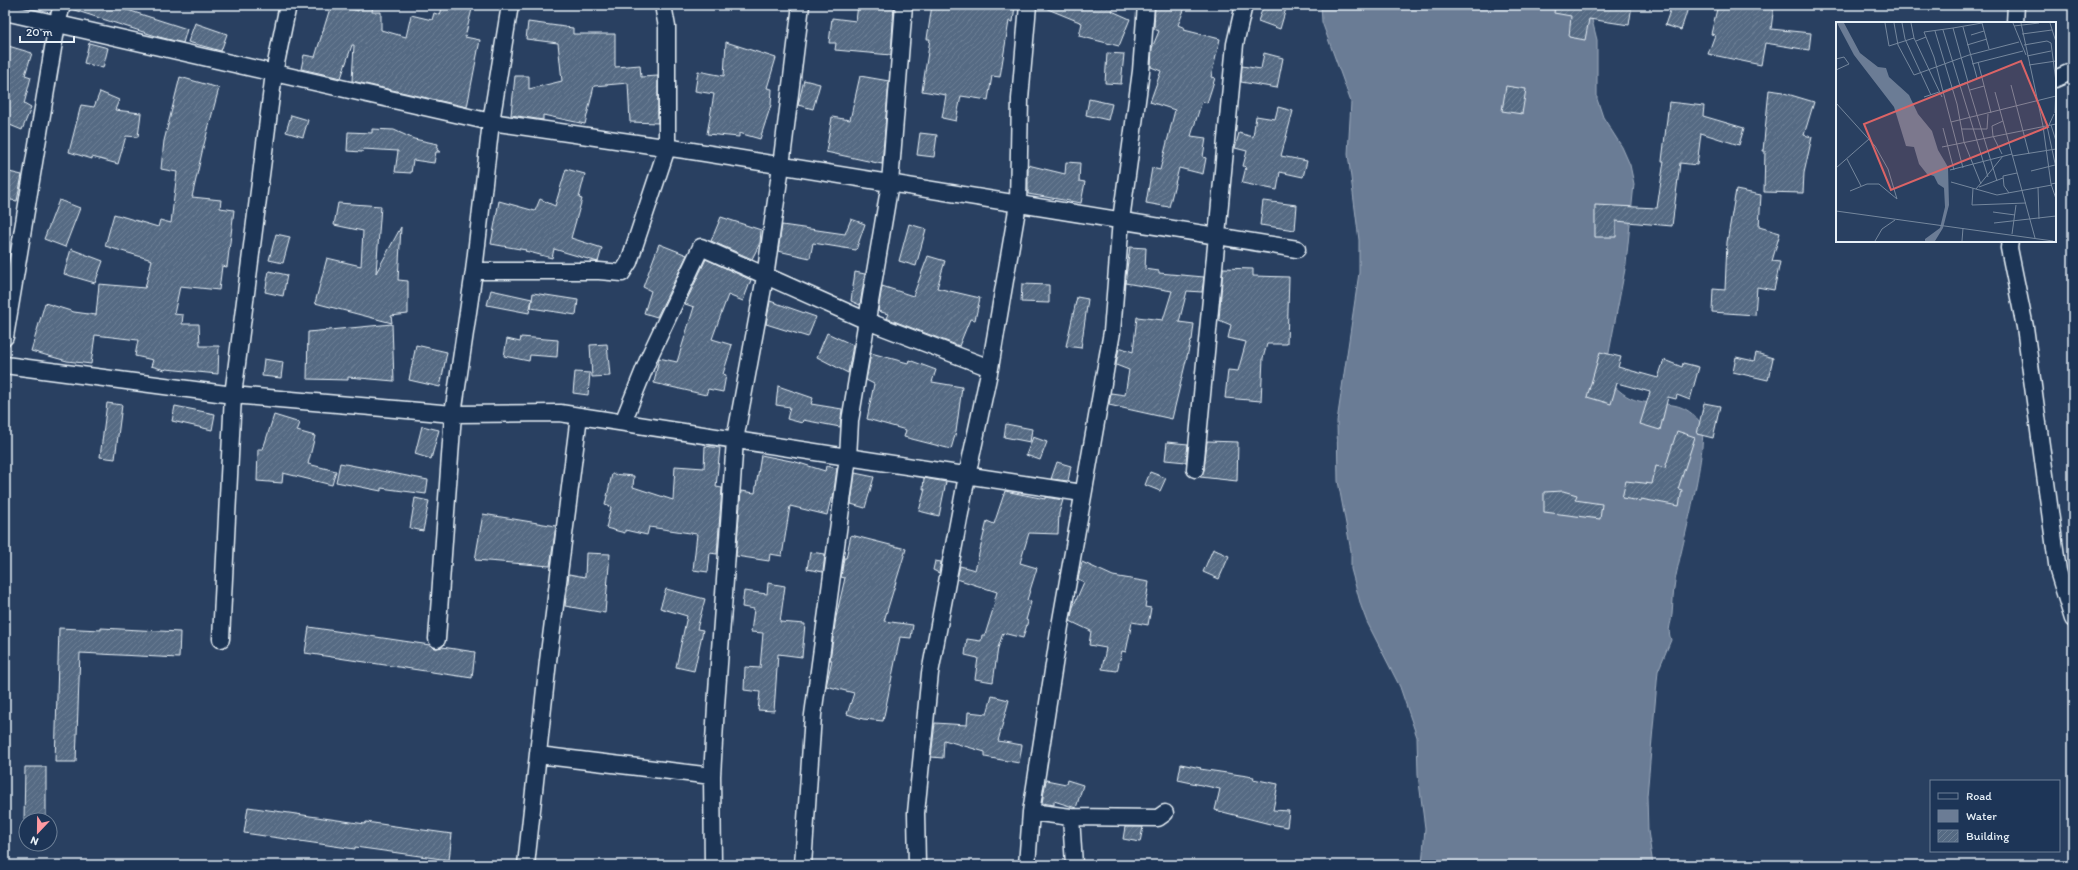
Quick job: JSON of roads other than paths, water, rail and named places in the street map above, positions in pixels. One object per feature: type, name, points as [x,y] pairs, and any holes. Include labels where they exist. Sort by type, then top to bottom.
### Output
[{"type":"street","points":[[5,338],[57,24],[62,5]]},
{"type":"street","points":[[221,639],[233,395],[274,73],[288,5]]},
{"type":"street","points":[[437,639],[453,414],[474,271],[491,122],[510,5]]},
{"type":"street","points":[[474,271],[599,271],[622,273],[629,262],[667,148],[667,27],[663,5]]},
{"type":"street","points":[[713,865],[712,776],[735,440],[765,277],[781,166],[800,5]]},
{"type":"street","points":[[803,865],[812,715],[848,457],[850,421],[890,183],[904,5]]},
{"type":"street","points":[[917,865],[916,813],[930,673],[990,368],[1018,204],[1020,99],[1028,5]]},
{"type":"street","points":[[1027,865],[1031,812],[1082,493],[1112,332],[1121,220],[1141,72],[1146,5]]},
{"type":"street","points":[[1195,469],[1235,44],[1244,5]]},
{"type":"street","points":[[2015,22],[2016,5]]},
{"type":"street","points":[[5,12],[491,122],[890,183],[1297,249]]},
{"type":"street","points":[[2056,79],[2073,71]]},
{"type":"street","points":[[2010,242],[2009,248],[2025,327],[2058,571],[2073,619]]},
{"type":"street","points":[[623,422],[650,355],[701,247],[765,277],[867,321],[990,368]]},
{"type":"street","points":[[5,365],[233,395],[453,414],[560,413],[1082,493]]},
{"type":"street","points":[[526,865],[579,416]]},
{"type":"street","points":[[538,755],[712,776]]},
{"type":"street","points":[[1031,812],[1071,817],[1158,818],[1164,814]]},
{"type":"street","points":[[1071,817],[1074,865]]},
{"type":"water","points":[[1321,5],[1583,5],[1589,8],[1597,40],[1597,99],[1603,117],[1622,147],[1630,165],[1634,184],[1626,264],[1607,363],[1609,381],[1622,393],[1634,400],[1679,406],[1686,409],[1700,422],[1703,432],[1702,450],[1694,498],[1674,585],[1672,614],[1669,630],[1671,640],[1658,671],[1647,796],[1648,831],[1653,865],[1422,865],[1425,828],[1418,775],[1417,737],[1400,687],[1367,622],[1361,606],[1351,569],[1351,551],[1338,481],[1337,421],[1359,273],[1359,240],[1348,154],[1351,102],[1322,22]]}]
